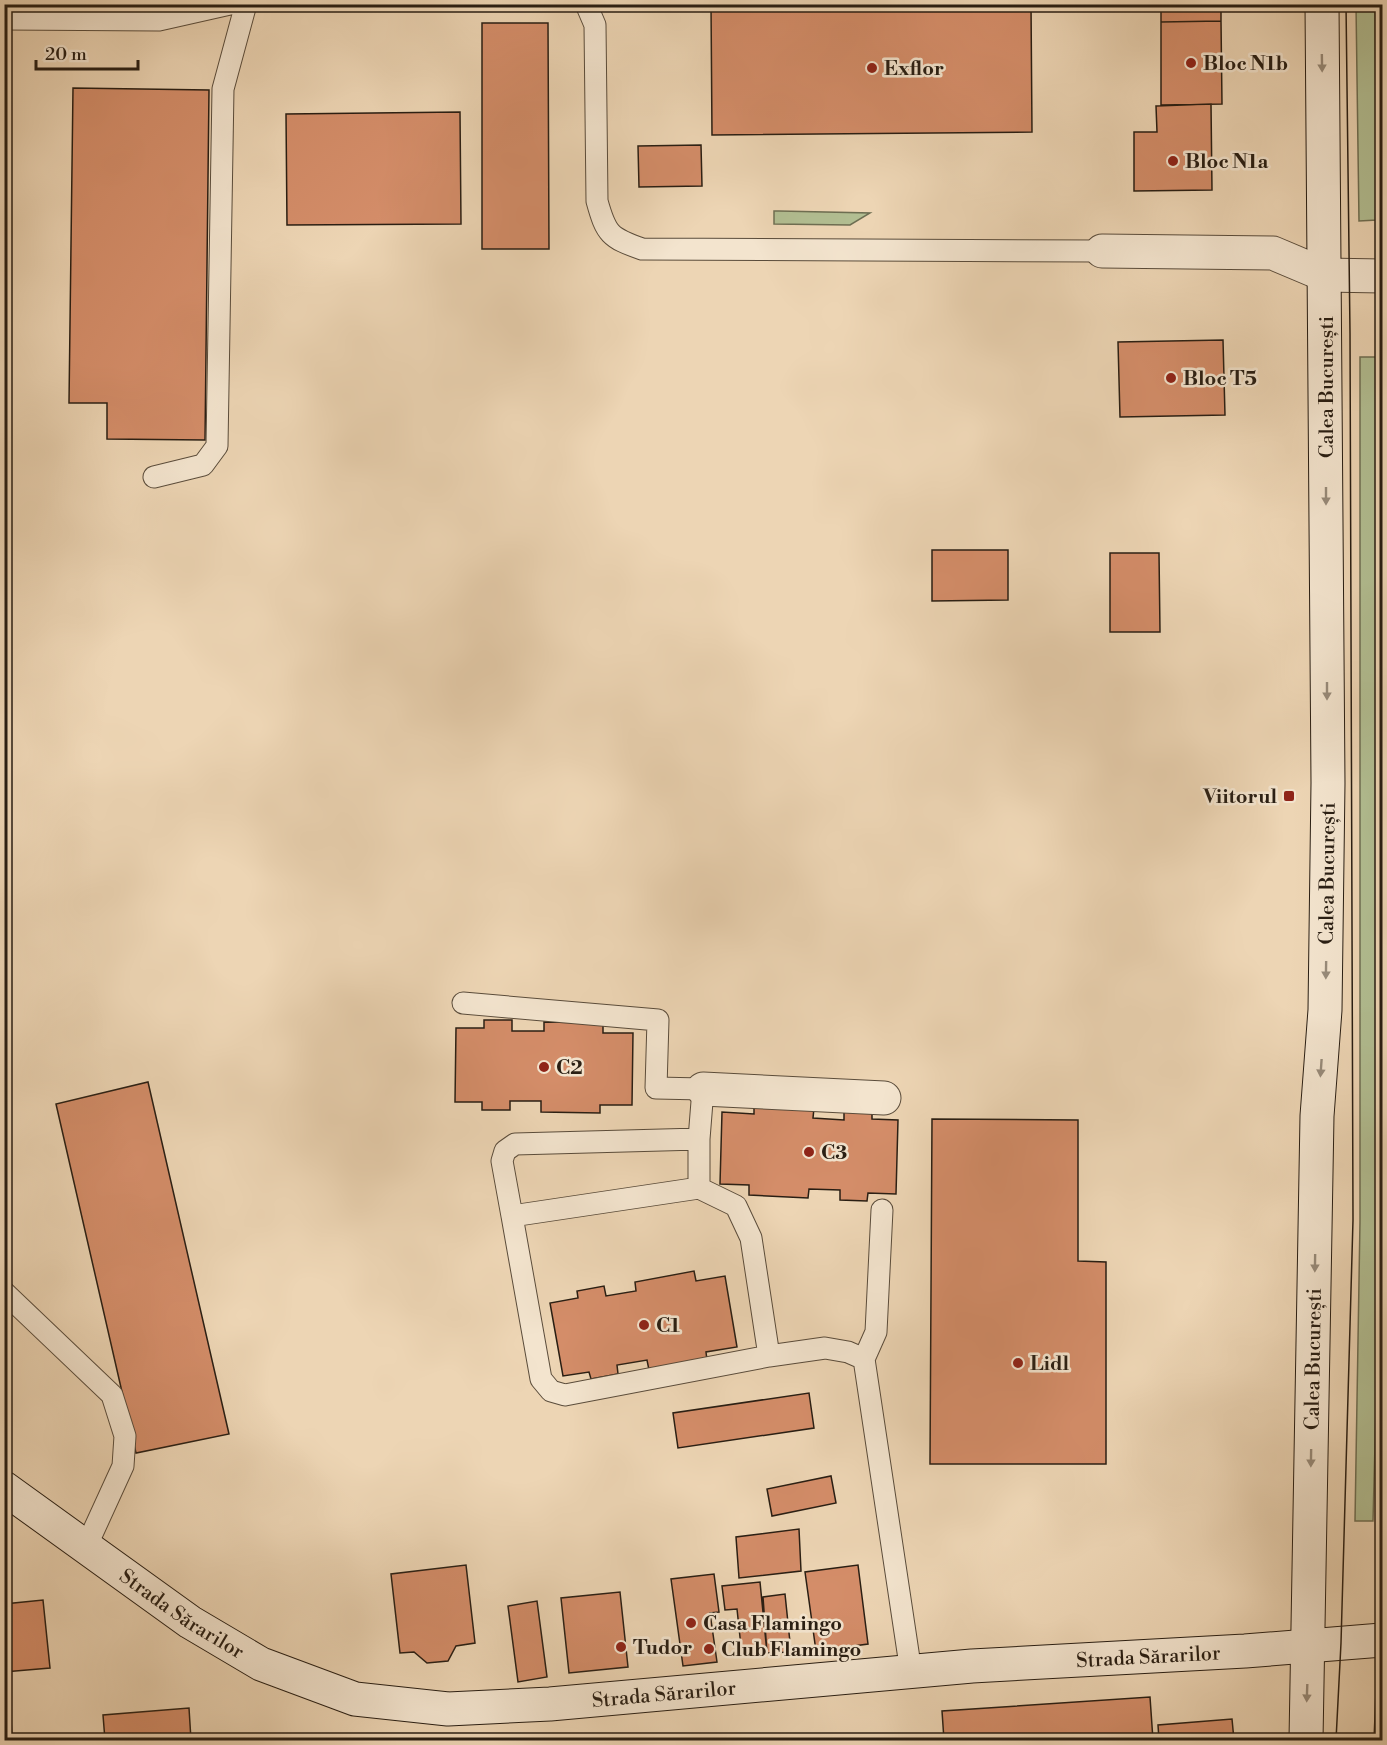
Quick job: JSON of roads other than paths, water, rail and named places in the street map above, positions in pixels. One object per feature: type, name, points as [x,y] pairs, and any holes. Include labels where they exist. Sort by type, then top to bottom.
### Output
[{"type":"street","name":"Calea București","points":[[1306,1740],[1317,1116],[1326,998],[1328,771],[1322,4]]},
{"type":"street","points":[[1102,251],[1274,253],[1324,275],[1383,276]]},
{"type":"street","points":[[703,1089],[884,1098]]},
{"type":"street","name":"Strada Sărarilor","points":[[4,1488],[190,1622],[261,1664],[355,1699],[448,1709],[550,1704],[911,1671],[1383,1640]]},
{"type":"lane","points":[[4,19],[159,20],[230,4]]},
{"type":"lane","points":[[154,477],[203,465],[217,446],[223,89],[246,4]]},
{"type":"lane","points":[[595,7],[597,201],[603,225],[619,241],[642,249],[1102,251]]},
{"type":"lane","points":[[463,1003],[658,1020],[656,1088],[703,1089],[699,1139],[699,1188]]},
{"type":"lane","points":[[699,1139],[515,1144],[505,1151],[501,1161],[541,1379],[551,1391],[565,1395],[770,1356],[825,1348],[848,1352],[864,1359]]},
{"type":"lane","points":[[512,1216],[699,1188],[736,1206],[750,1238],[770,1356]]},
{"type":"lane","points":[[882,1210],[876,1332],[864,1359],[911,1671]]},
{"type":"lane","points":[[4,1292],[112,1395],[125,1436],[123,1466],[86,1547]]},
{"type":"tram line","points":[[1336,1740],[1341,1643],[1353,1220],[1350,333],[1346,4]]},
{"type":"tram line","points":[[1374,1740],[1382,1544]]},
{"type":"place","name":"Bloc N1b","points":[[1191,63]]},
{"type":"place","name":"Exflor","points":[[872,68]]},
{"type":"place","name":"Bloc N1a","points":[[1173,161]]},
{"type":"place","name":"Bloc T5","points":[[1171,378]]},
{"type":"place","name":"Viitorul","points":[[1289,796]]},
{"type":"place","name":"C2","points":[[544,1067]]},
{"type":"place","name":"C3","points":[[809,1152]]},
{"type":"place","name":"C1","points":[[644,1325]]},
{"type":"place","name":"Lidl","points":[[1018,1363]]},
{"type":"place","name":"Casa Flamingo","points":[[691,1623]]},
{"type":"place","name":"Tudor","points":[[621,1647]]},
{"type":"place","name":"Club Flamingo","points":[[709,1649]]}]
